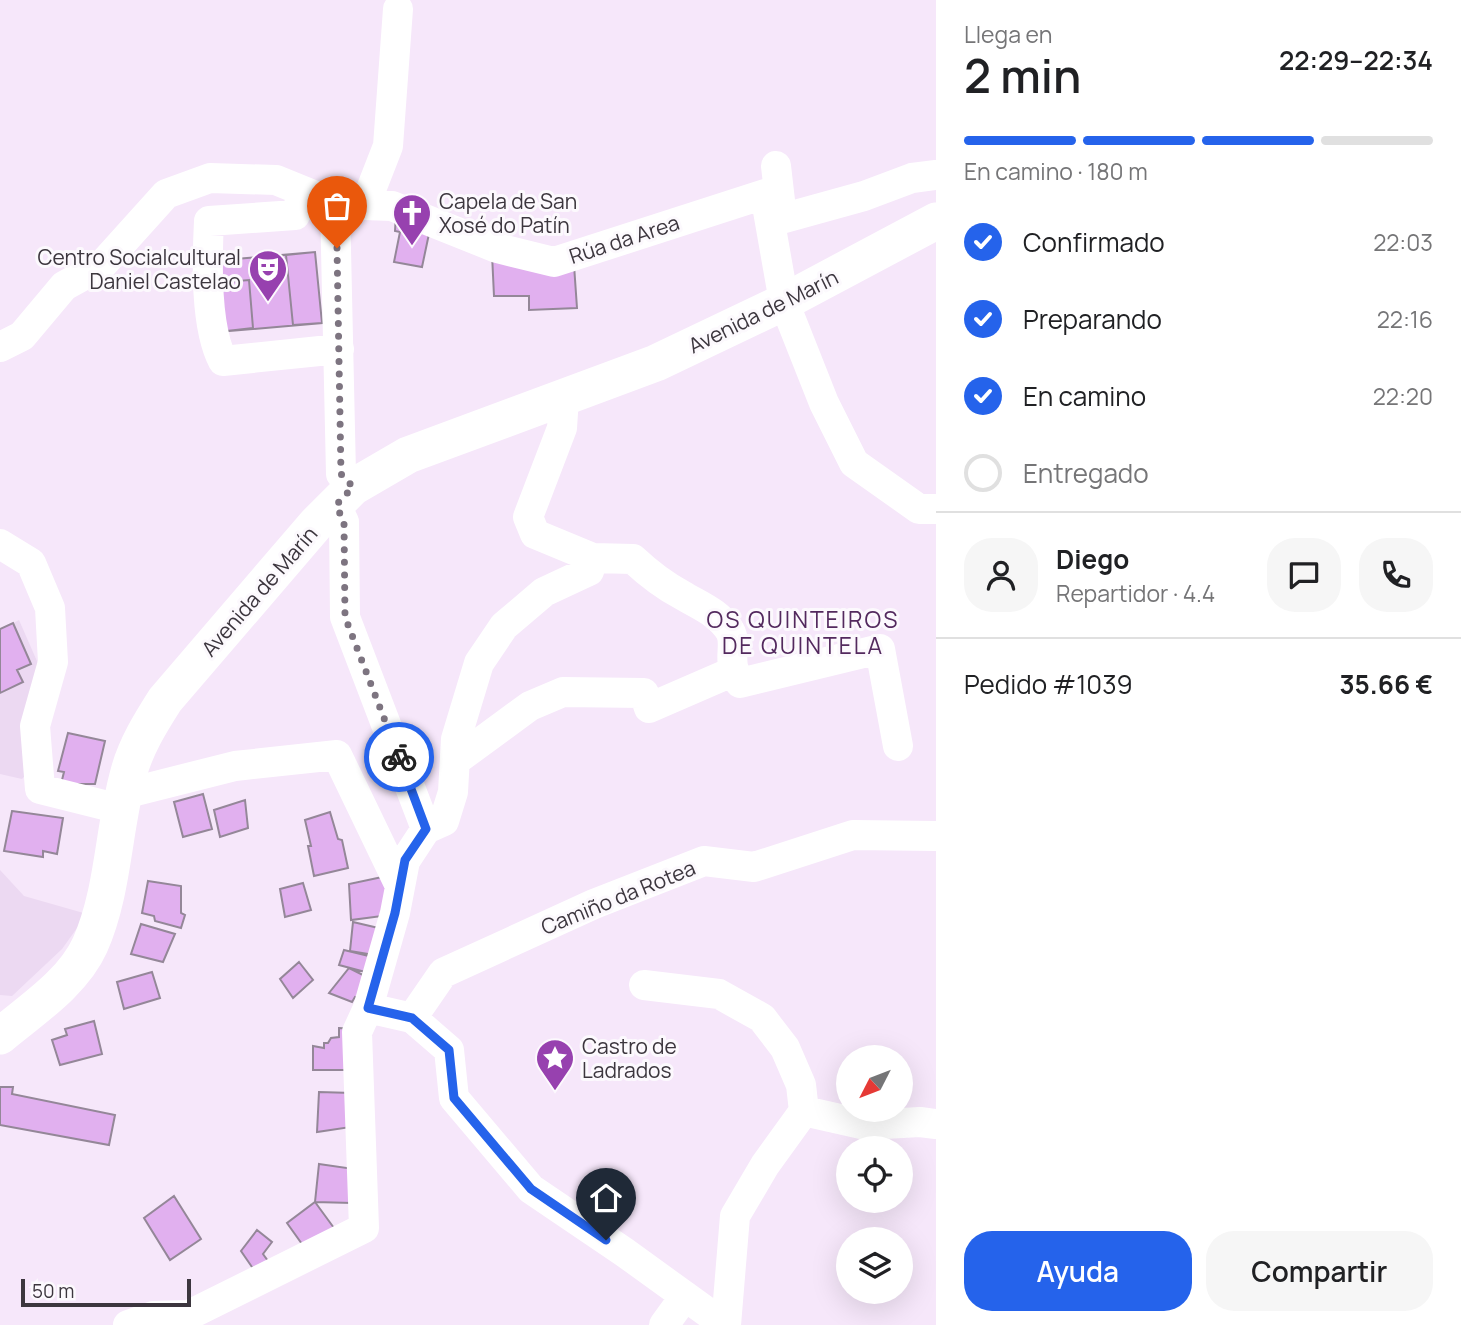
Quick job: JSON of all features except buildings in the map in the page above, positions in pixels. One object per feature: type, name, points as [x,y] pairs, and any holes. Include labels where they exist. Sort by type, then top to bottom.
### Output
[{"type":"main road","name":"Avenida de Marín","points":[[0,1036],[66,981],[90,947],[104,904],[129,768],[165,700],[316,524],[344,496],[408,455],[656,363],[784,302],[936,221]]},
{"type":"street","points":[[365,205],[388,146],[398,9]]},
{"type":"street","points":[[776,166],[776,220],[864,196],[912,178],[936,175]]},
{"type":"street","name":"Rúa da Area","points":[[0,347],[22,336],[64,286],[102,265],[166,194],[210,178],[276,180],[335,204],[393,205],[497,248],[554,262],[765,194],[776,220],[784,302],[824,403],[854,463],[919,509],[936,509]]},
{"type":"street","points":[[304,192],[295,215],[209,221],[206,260],[216,348],[223,361],[339,349]]},
{"type":"street","points":[[335,204],[345,617],[426,829]]},
{"type":"street","points":[[564,397],[562,428],[528,517],[535,534],[593,558],[633,559],[651,576],[713,611],[732,633],[732,672],[740,683],[880,649],[898,746]]},
{"type":"street","points":[[0,544],[31,563],[50,608],[53,662],[35,726],[40,789],[122,802],[235,766],[337,755],[400,886]]},
{"type":"street","points":[[128,1325],[153,1316],[189,1315],[364,1228],[357,1032],[368,1008],[395,913],[405,860],[426,829],[444,821],[453,792],[456,738],[479,663],[505,626],[544,592],[589,571],[593,558]]},
{"type":"street","points":[[454,761],[530,706],[563,692],[644,693],[649,708],[732,672]]},
{"type":"street","name":"Camiño da Rotea","points":[[412,1018],[443,973],[594,904],[704,861],[754,867],[853,835],[936,836]]},
{"type":"street","points":[[644,985],[719,995],[762,1018],[785,1048],[801,1085],[804,1111],[765,1165],[735,1216],[725,1325]]},
{"type":"street","points":[[368,1008],[412,1018],[449,1050],[454,1098],[531,1189],[725,1325]]},
{"type":"street","points":[[804,1111],[866,1125],[920,1122],[936,1124]]},
{"type":"street","points":[[664,1325],[685,1296]]},
{"type":"shaded area","points":[[19,620],[40,668],[33,767],[22,779],[0,774],[0,630]]},
{"type":"shaded area","points":[[0,870],[24,896],[87,914],[62,949],[12,996],[0,995]]},
{"type":"way so far","points":[[337,248],[341,474],[353,487],[336,505],[344,522],[345,617],[399,757]]},
{"type":"place","name":"Capela de San Xosé do Patín","points":[[412,247]]},
{"type":"place","name":"Centro Socialcultural Daniel Castelao","points":[[268,303]]},
{"type":"place","name":"Castro de Ladrados","points":[[555,1092]]},
{"type":"district","name":"OS QUINTEIROS DE QUINTELA","points":[[803,632]]},
{"type":"route","points":[[399,757],[426,829],[405,860],[395,913],[368,1008],[412,1018],[449,1050],[454,1098],[531,1189],[606,1240]]}]
